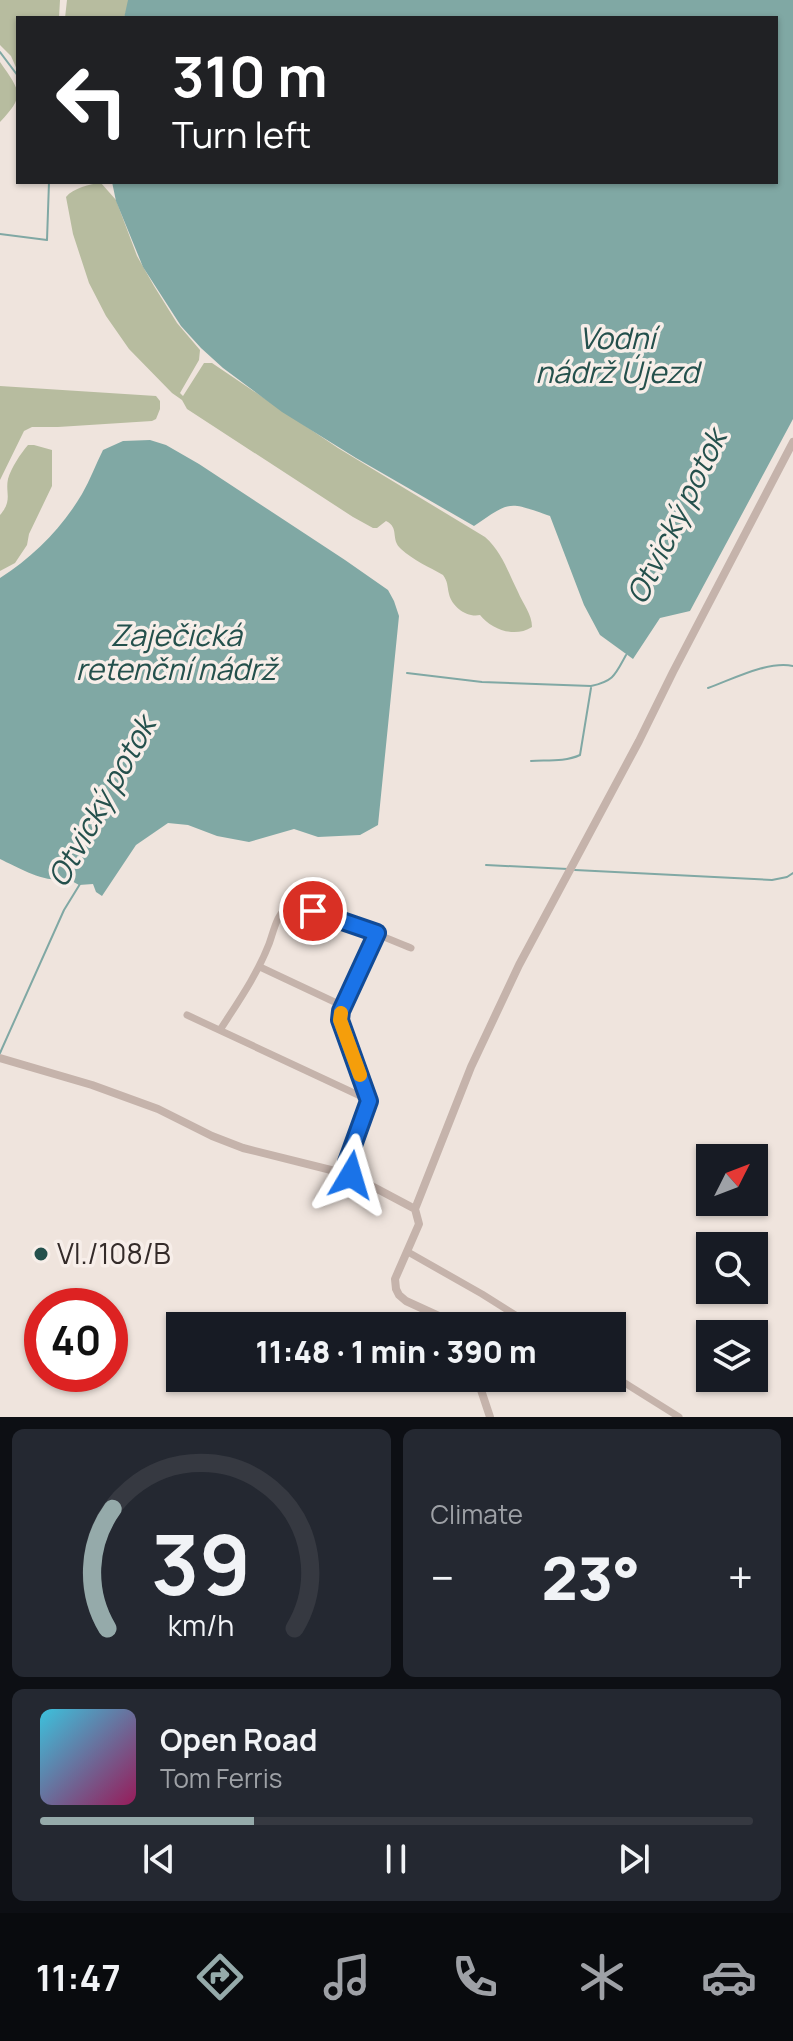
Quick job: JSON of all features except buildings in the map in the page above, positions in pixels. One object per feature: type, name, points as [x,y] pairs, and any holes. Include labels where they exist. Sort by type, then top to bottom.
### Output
[{"type":"street","points":[[430,1312],[399,1295],[395,1279],[419,1224],[415,1209],[471,1067],[519,965],[793,442]]},
{"type":"street","points":[[220,1030],[260,967],[281,913],[290,906],[329,916],[411,948]]},
{"type":"street","points":[[348,1174],[347,1162],[369,1100],[340,1020],[341,1011],[377,933]]},
{"type":"street","points":[[260,967],[343,1006]]},
{"type":"street","points":[[187,1015],[369,1100]]},
{"type":"street","points":[[1,1059],[145,1104],[243,1148],[348,1174],[415,1209]]},
{"type":"street","points":[[408,1252],[511,1312]]},
{"type":"street","points":[[626,1384],[679,1417]]},
{"type":"street","points":[[482,1392],[490,1417]]},
{"type":"green space","points":[[0,0],[60,0],[59,16],[16,16],[16,67],[11,56],[0,45]]},
{"type":"green space","points":[[67,0],[129,2],[125,16],[65,16]]},
{"type":"green space","points":[[0,62],[16,87],[16,101],[0,122]]},
{"type":"green space","points":[[102,184],[116,200],[137,256],[177,323],[200,350],[199,360],[180,393],[183,396],[204,363],[212,363],[338,448],[485,537],[504,563],[529,613],[532,627],[518,632],[504,631],[480,615],[470,615],[461,610],[453,603],[443,575],[401,549],[394,530],[386,521],[373,528],[353,517],[187,409],[182,400],[129,349],[106,316],[89,283],[73,234],[66,197],[87,185]]},
{"type":"green space","points":[[0,386],[156,396],[160,409],[152,421],[32,427],[24,431],[0,480]]},
{"type":"green space","points":[[28,445],[52,450],[52,486],[29,534],[27,545],[15,563],[0,571],[0,515],[7,501],[8,479]]},
{"type":"water","name":"Vodní nádrž Újezd","points":[[128,0],[793,0],[793,419],[690,611],[660,618],[633,659],[600,635],[584,605],[550,516],[510,506],[474,526],[282,412],[223,368],[181,326],[143,267],[116,201],[112,184],[778,184],[778,16],[124,16]]},
{"type":"water","name":"Zaječická retenční nádrž","points":[[150,440],[166,445],[199,464],[388,590],[399,616],[378,825],[360,835],[318,837],[294,829],[249,842],[217,836],[188,825],[168,823],[136,845],[102,896],[93,884],[79,885],[68,879],[42,877],[0,859],[0,578],[24,561],[65,519],[82,494],[103,450],[123,441]]},
{"type":"waterway","points":[[0,52],[16,73]]},
{"type":"waterway","points":[[0,234],[47,240],[49,184]]},
{"type":"waterway","name":"Otvický potok","points":[[407,673],[482,682],[591,686],[613,676],[626,655]]},
{"type":"waterway","points":[[708,688],[762,668],[793,666]]},
{"type":"waterway","points":[[531,761],[562,760],[580,755],[591,688]]},
{"type":"waterway","points":[[486,865],[568,869]]},
{"type":"waterway","points":[[575,870],[772,880],[793,873]]},
{"type":"waterway","name":"Otvický potok","points":[[0,1053],[64,910],[80,884]]},
{"type":"slow traffic","points":[[341,1013],[340,1020],[360,1075]]},
{"type":"place","name":"VI./108/B","points":[[41,1254]]},
{"type":"route","points":[[313,911],[377,933],[341,1011],[340,1020],[369,1101],[347,1162],[348,1174],[351,1175]]}]
